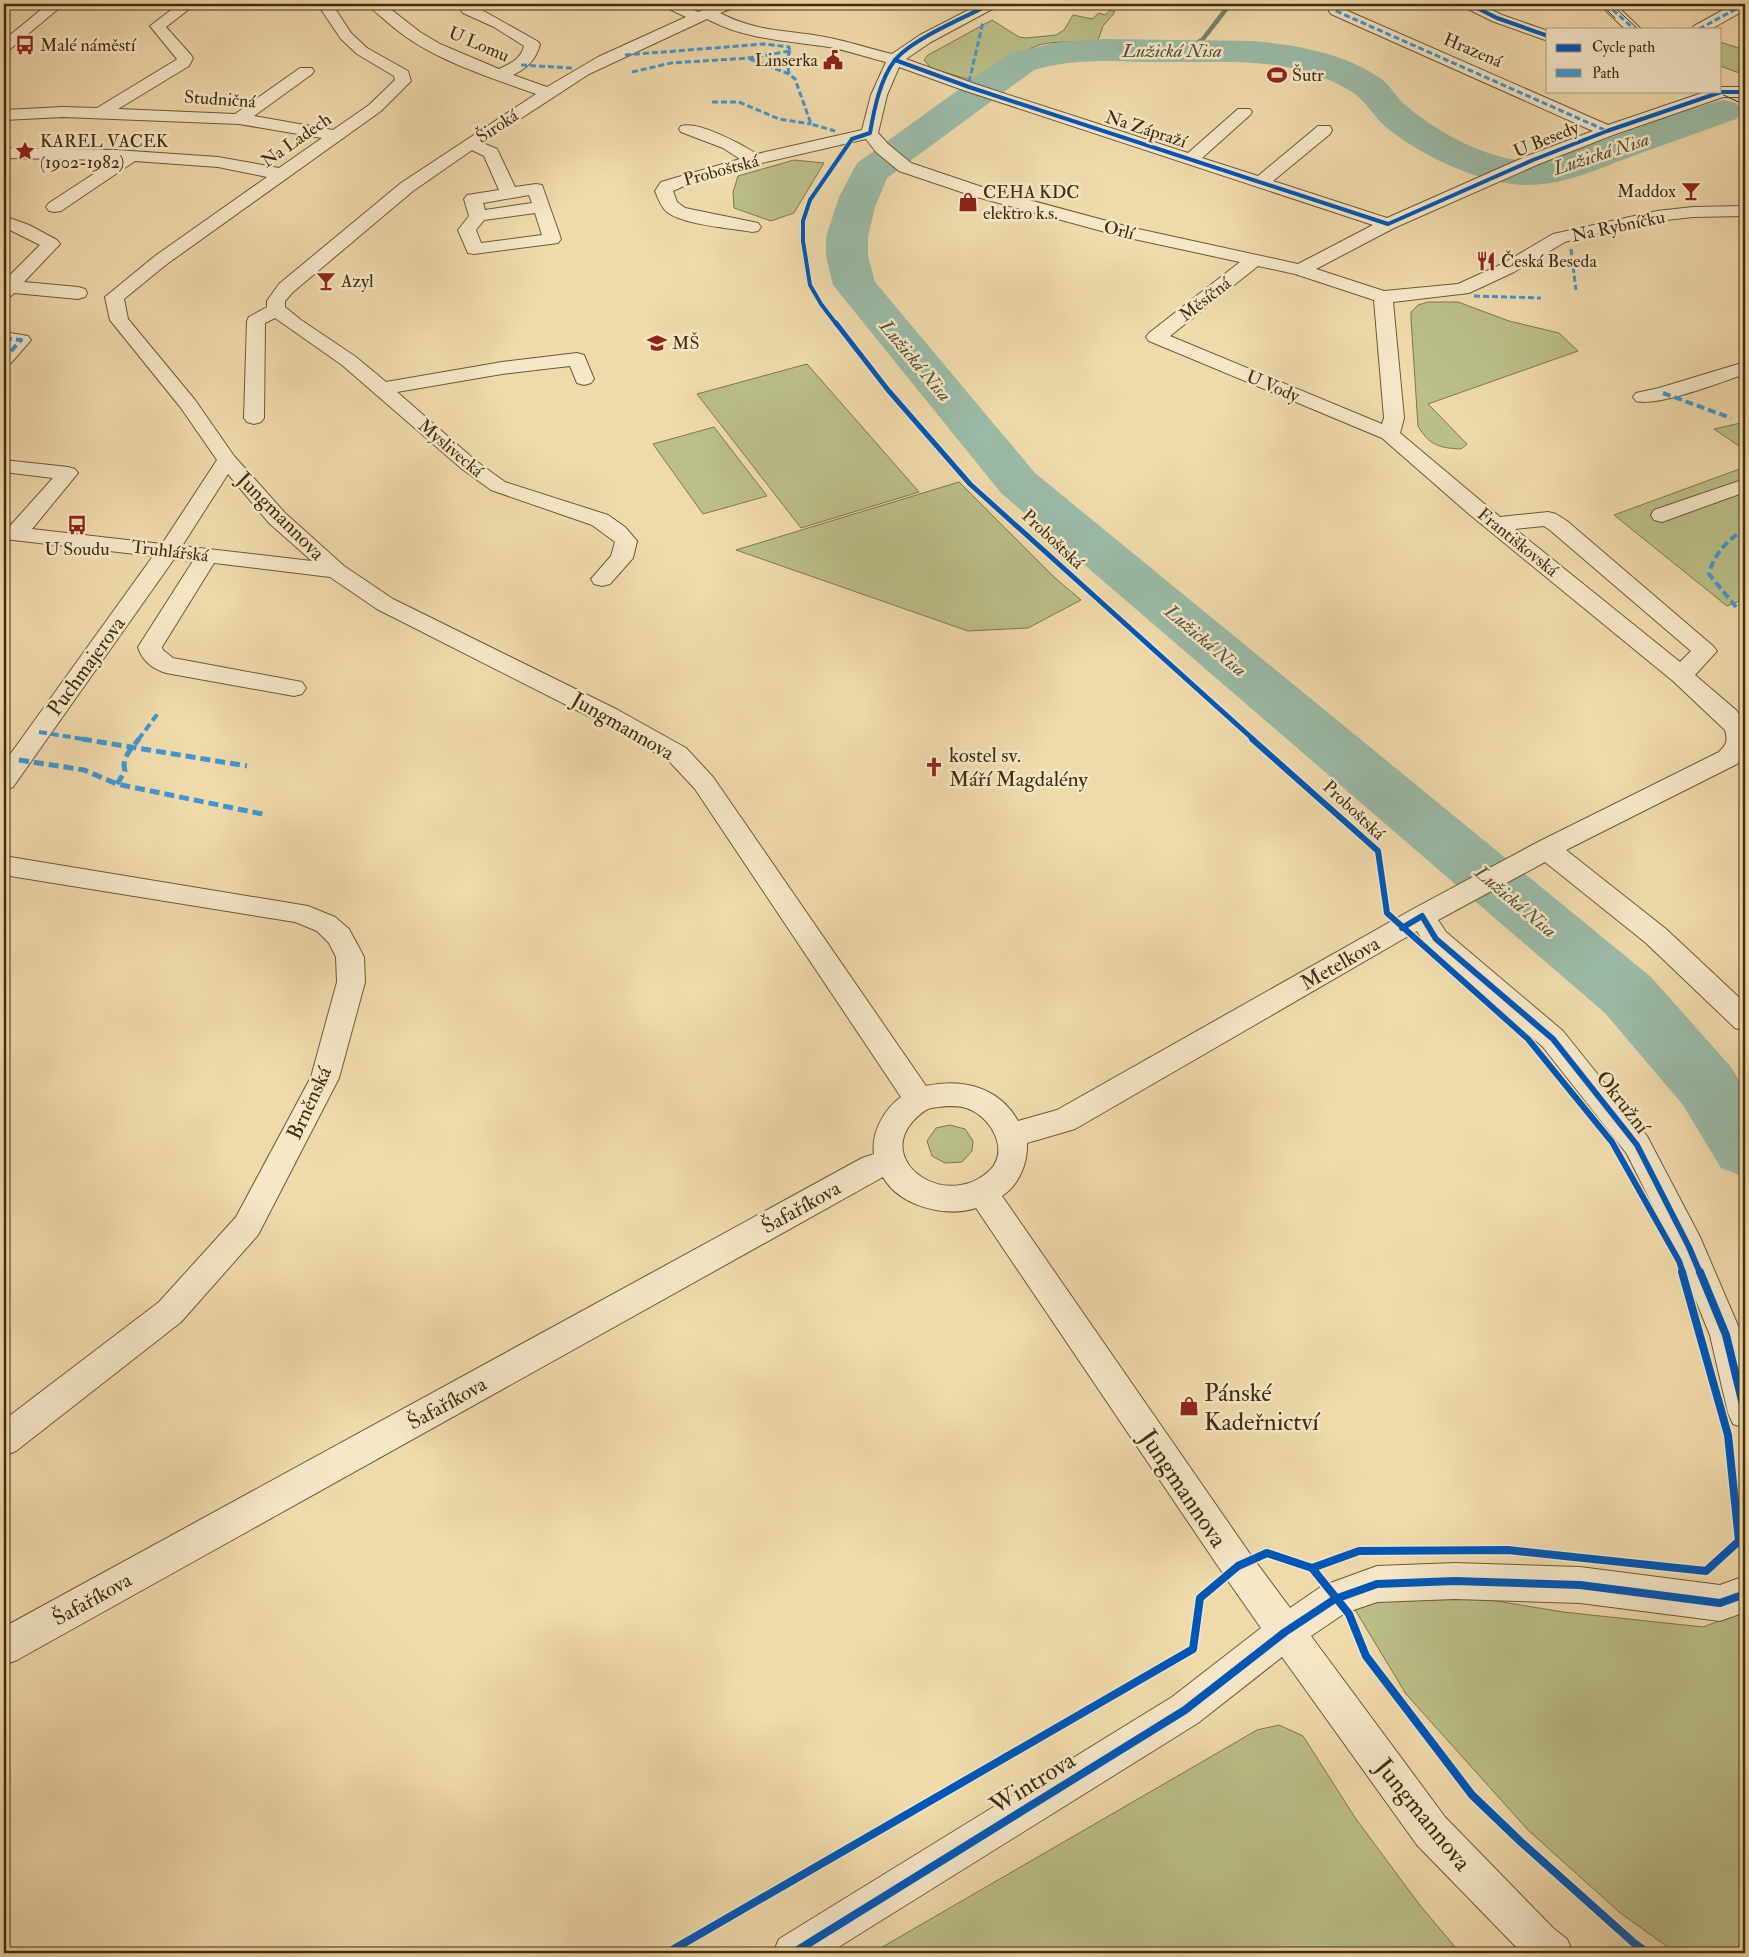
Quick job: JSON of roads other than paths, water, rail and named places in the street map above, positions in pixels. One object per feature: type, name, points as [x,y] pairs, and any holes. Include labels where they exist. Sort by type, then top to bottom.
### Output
[{"type":"street","points":[[4,47],[57,4]]},
{"type":"street","name":"Na Ladech","points":[[114,297],[161,260],[375,108],[403,81],[402,74],[362,51],[346,36],[324,5],[321,4]]},
{"type":"street","name":"U Lomu","points":[[376,4],[395,22],[423,42],[446,54],[499,76],[548,93]]},
{"type":"street","points":[[463,4],[468,10],[499,24],[532,44],[531,54],[521,65],[499,76]]},
{"type":"street","name":"Na Zápraží","points":[[670,4],[761,34],[825,42],[895,60],[1002,98],[1388,224]]},
{"type":"street","name":"Široká","points":[[276,308],[276,301],[286,288],[350,232],[400,193],[471,143],[548,93],[604,60],[731,4]]},
{"type":"street","name":"Hrazená","points":[[1347,4],[1336,11],[1607,130]]},
{"type":"street","points":[[1469,4],[1497,18],[1546,35]]},
{"type":"street","points":[[1606,4],[1633,28]]},
{"type":"street","points":[[1701,28],[1745,4]]},
{"type":"street","points":[[870,133],[872,113],[895,60],[984,5]]},
{"type":"street","name":"Studničná","points":[[99,114],[183,63],[185,58],[158,26],[186,6]]},
{"type":"street","points":[[238,118],[306,71]]},
{"type":"street","points":[[1719,92],[1745,101]]},
{"type":"street","name":"U Besedy","points":[[1300,270],[1388,224],[1533,160],[1607,130],[1719,92],[1745,92]]},
{"type":"street","name":"Studničná","points":[[4,115],[63,112],[238,118],[336,136]]},
{"type":"street","points":[[1191,159],[1244,112]]},
{"type":"street","points":[[687,129],[729,144],[754,160]]},
{"type":"street","points":[[1261,182],[1324,130]]},
{"type":"street","name":"Orlí","points":[[870,133],[882,148],[905,167],[980,192],[1126,232],[1300,270],[1383,297]]},
{"type":"street","name":"Proboštská","points":[[752,227],[688,215],[673,209],[666,199],[664,191],[668,186],[678,182],[754,160],[870,133]]},
{"type":"street","points":[[471,143],[491,153],[506,193],[509,211],[520,244]]},
{"type":"street","points":[[7,158],[132,156],[218,162],[281,174]]},
{"type":"street","points":[[55,207],[132,156]]},
{"type":"street","points":[[478,216],[472,199],[536,189],[552,239],[474,249],[467,230],[478,216],[541,207]]},
{"type":"street","name":"Na Rybníčku","points":[[1383,297],[1462,289],[1501,272],[1559,238],[1590,230],[1657,216],[1693,212],[1745,211]]},
{"type":"street","points":[[4,221],[51,244],[5,288]]},
{"type":"street","name":"Měsíčná","points":[[1156,338],[1254,260]]},
{"type":"street","points":[[5,288],[78,293]]},
{"type":"street","name":"Jungmannova","points":[[114,297],[119,320],[188,404],[227,460],[277,518],[336,571],[385,604],[609,716],[677,754],[704,783],[919,1100]]},
{"type":"street","points":[[1383,297],[1394,418],[1389,434]]},
{"type":"street","points":[[254,418],[256,321],[276,308]]},
{"type":"street","name":"Myslivecká","points":[[276,308],[294,324],[349,361],[469,465],[498,486],[600,520],[617,532],[626,541],[622,558],[602,579]]},
{"type":"street","points":[[4,338],[21,340],[4,360]]},
{"type":"street","name":"U Vody","points":[[1156,338],[1389,434]]},
{"type":"street","points":[[573,339],[584,379]]},
{"type":"street","points":[[382,389],[502,368],[578,359]]},
{"type":"street","points":[[1643,397],[1663,393],[1745,368]]},
{"type":"street","name":"Františkovská","points":[[1389,434],[1681,675],[1727,716],[1744,740]]},
{"type":"street","name":"Jungmannova","points":[[169,550],[227,460]]},
{"type":"street","points":[[4,466],[68,473],[10,532]]},
{"type":"street","points":[[1662,515],[1745,485]]},
{"type":"street","points":[[1496,524],[1548,519],[1559,526],[1705,650],[1681,675]]},
{"type":"street","name":"Truhlářská","points":[[10,532],[336,571]]},
{"type":"street","name":"Puchmajerova","points":[[4,781],[169,550]]},
{"type":"street","points":[[208,555],[150,647],[152,654],[166,665],[294,688]]},
{"type":"street","name":"Metelkova","points":[[1012,1136],[1065,1120],[1422,916],[1728,758],[1744,740]]},
{"type":"street","points":[[1547,850],[1656,936],[1745,1020]]},
{"type":"street","name":"Brněnská","points":[[4,866],[299,913],[326,924],[339,936],[350,958],[351,982],[325,1078],[247,1226],[170,1312],[4,1440]]},
{"type":"street","name":"Okružní","points":[[1422,916],[1436,939],[1553,1039],[1637,1145],[1689,1247],[1726,1335],[1745,1413]]},
{"type":"street","points":[[946,1094],[976,1098],[999,1113],[1012,1136],[1014,1152],[1010,1168],[998,1183],[983,1193],[956,1200],[929,1196],[906,1182],[891,1162],[888,1144],[892,1126],[903,1111],[919,1100],[946,1094]]},
{"type":"street","name":"Šafaříkova","points":[[4,1647],[873,1167],[891,1162]]},
{"type":"street","name":"Jungmannova","points":[[983,1193],[1285,1632],[1431,1831],[1539,1942],[1554,1953]]},
{"type":"street","points":[[1285,1632],[1335,1599],[1377,1584],[1455,1582],[1580,1585],[1720,1603],[1745,1594]]},
{"type":"street","name":"Wintrova","points":[[792,1953],[1185,1710],[1285,1632]]},
{"type":"waterway","points":[[1181,51],[1203,39],[1230,4]]},
{"type":"waterway","name":"Lužická Nisa","points":[[1723,111],[1570,166],[1546,172],[1522,173],[1489,166],[1434,142],[1402,121],[1387,108],[1368,86],[1325,65],[1302,58],[1254,51],[1229,50],[1104,50],[1054,54],[1021,62],[871,171],[855,207],[846,246],[847,261],[854,285],[1018,483],[1628,995],[1707,1086],[1745,1148]]},
{"type":"tram line","points":[[1601,4],[1615,18]]},
{"type":"tram line","points":[[1611,4],[1637,28]]},
{"type":"tram line","points":[[1717,92],[1745,105]]},
{"type":"place","name":"Malé náměstí","points":[[25,45]]},
{"type":"place","name":"Linserka","points":[[833,60]]},
{"type":"place","name":"Šutr","points":[[1277,75]]},
{"type":"place","name":"KAREL VACEK (1902-1982)","points":[[25,151]]},
{"type":"place","name":"Maddox","points":[[1691,191]]},
{"type":"place","name":"CEHA KDC elektro k.s.","points":[[968,202]]},
{"type":"place","name":"Česká Beseda","points":[[1486,261]]},
{"type":"place","name":"Azyl","points":[[326,281]]},
{"type":"place","name":"MŠ","points":[[657,343]]},
{"type":"place","name":"U Soudu","points":[[77,525]]},
{"type":"place","name":"kostel sv. Máří Magdalény","points":[[934,767]]},
{"type":"place","name":"Pánské Kadeřnictví","points":[[1189,1406]]}]
